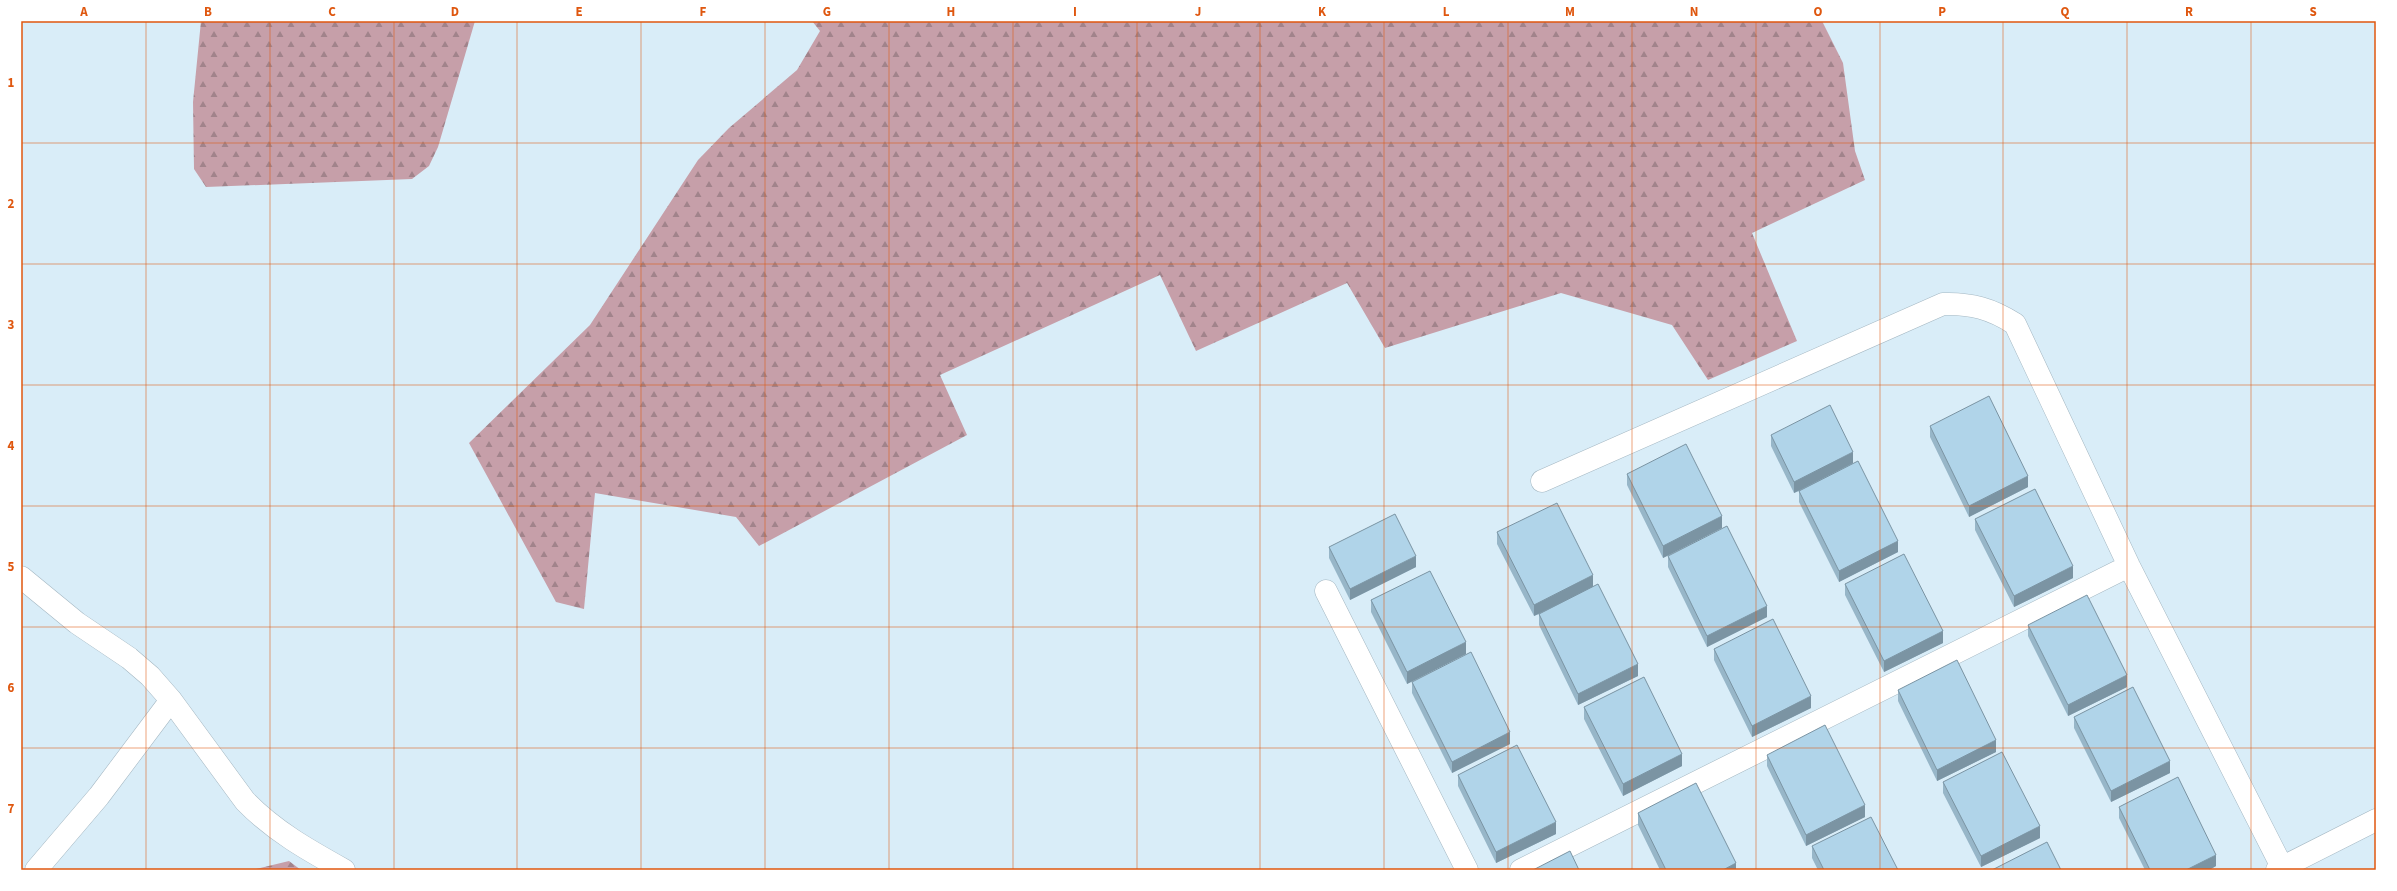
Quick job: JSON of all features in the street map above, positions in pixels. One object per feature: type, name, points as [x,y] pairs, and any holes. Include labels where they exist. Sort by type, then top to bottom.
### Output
[{"type":"street","points":[[1542,481],[1943,304],[1963,303],[1983,307],[2015,324],[2129,566],[2279,869],[2376,820]]},
{"type":"street","points":[[1521,870],[2129,566]]},
{"type":"street","points":[[21,577],[77,623],[129,658],[150,676],[171,700],[245,801],[256,813],[294,842],[344,870]]},
{"type":"street","points":[[1326,591],[1467,870]]},
{"type":"street","points":[[36,870],[99,796],[171,700]]},
{"type":"green space","points":[[201,21],[475,21],[438,147],[429,166],[412,179],[206,187],[194,169],[193,102]]},
{"type":"green space","points":[[812,21],[1822,21],[1843,63],[1855,151],[1865,180],[1752,233],[1797,341],[1708,380],[1672,325],[1561,293],[1385,348],[1347,283],[1196,351],[1160,275],[940,375],[967,435],[759,546],[736,517],[595,493],[584,609],[556,602],[469,443],[590,325],[698,160],[729,128],[797,70],[820,31]]},
{"type":"green space","points":[[289,861],[301,870],[252,870]]},
{"type":"building","points":[[1989,396],[2028,476],[1969,506],[1930,426]]},
{"type":"building","points":[[1830,405],[1853,452],[1794,482],[1771,435]]},
{"type":"building","points":[[1686,444],[1722,516],[1663,546],[1627,474]]},
{"type":"building","points":[[1858,461],[1898,541],[1839,571],[1799,491]]},
{"type":"building","points":[[2035,489],[2073,566],[2014,596],[1975,519]]},
{"type":"building","points":[[1557,503],[1593,575],[1534,605],[1497,532]]},
{"type":"building","points":[[1395,514],[1416,556],[1350,589],[1329,547]]},
{"type":"building","points":[[1727,526],[1767,606],[1707,636],[1668,556]]},
{"type":"building","points":[[1904,554],[1943,631],[1884,661],[1845,584]]},
{"type":"building","points":[[1430,571],[1466,642],[1407,672],[1371,600]]},
{"type":"building","points":[[1598,584],[1638,664],[1578,694],[1539,614]]},
{"type":"building","points":[[2087,595],[2127,675],[2068,705],[2028,625]]},
{"type":"building","points":[[1773,619],[1811,696],[1752,726],[1714,649]]},
{"type":"building","points":[[1471,652],[1510,732],[1452,762],[1412,682]]},
{"type":"building","points":[[1957,660],[1996,740],[1937,770],[1898,690]]},
{"type":"building","points":[[1644,677],[1682,754],[1623,784],[1584,707]]},
{"type":"building","points":[[2133,687],[2170,761],[2111,791],[2074,717]]},
{"type":"building","points":[[1825,725],[1865,805],[1806,835],[1767,755]]},
{"type":"building","points":[[1517,745],[1556,822],[1496,852],[1458,775]]},
{"type":"building","points":[[2002,752],[2040,826],[1981,856],[1943,782]]},
{"type":"building","points":[[2178,777],[2216,855],[2186,870],[2150,870],[2119,807]]},
{"type":"building","points":[[1696,783],[1736,863],[1723,870],[1666,870],[1638,813]]},
{"type":"building","points":[[1871,817],[1898,870],[1824,870],[1812,846]]},
{"type":"building","points":[[2047,842],[2061,870],[1992,870]]},
{"type":"building","points":[[1570,851],[1579,870],[1533,870]]}]
